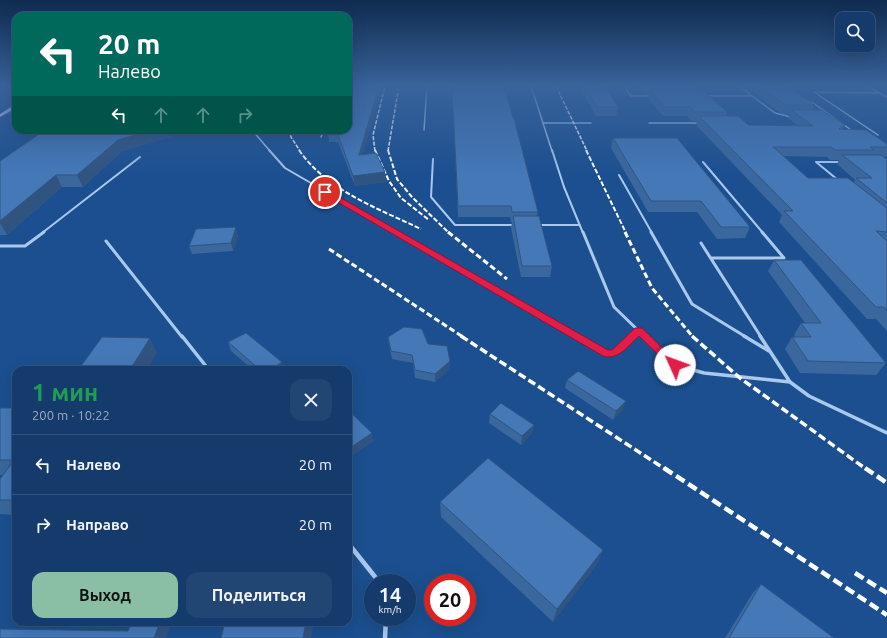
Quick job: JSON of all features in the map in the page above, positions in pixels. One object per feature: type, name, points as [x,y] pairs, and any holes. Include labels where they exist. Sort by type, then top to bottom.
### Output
[{"type":"lane","points":[[424,130],[425,116]]},
{"type":"lane","points":[[541,116],[564,186],[614,307],[675,365],[704,373],[790,382]]},
{"type":"lane","points":[[780,116],[796,117]]},
{"type":"lane","points":[[849,116],[878,135]]},
{"type":"lane","points":[[825,117],[833,117],[858,134]]},
{"type":"lane","points":[[543,123],[591,123]]},
{"type":"lane","points":[[649,123],[702,123]]},
{"type":"lane","points":[[255,134],[285,168],[606,354],[615,353],[639,330]]},
{"type":"lane","points":[[0,246],[25,246],[140,157]]},
{"type":"lane","points":[[433,158],[431,197],[455,225],[517,225]]},
{"type":"lane","points":[[703,162],[784,258],[711,258]]},
{"type":"lane","points":[[839,182],[816,162],[847,162]]},
{"type":"lane","points":[[619,175],[692,304],[770,352]]},
{"type":"lane","points":[[533,225],[580,225]]},
{"type":"lane","points":[[106,241],[206,366]]},
{"type":"lane","points":[[701,243],[790,382],[809,396],[887,433]]},
{"type":"lane","points":[[352,548],[373,574]]},
{"type":"lane","points":[[386,626],[386,638]]},
{"type":"building","points":[[352,116],[370,116],[359,155],[376,153],[385,172],[353,176],[338,134],[352,134]]},
{"type":"building","points":[[453,116],[512,116],[538,212],[512,212],[511,206],[458,206]]},
{"type":"building","points":[[699,116],[738,116],[748,125],[813,126],[799,116],[831,116],[845,125],[839,129],[866,130],[887,144],[887,147],[870,147],[874,150],[835,150],[831,147],[773,147],[808,178],[848,178],[887,208],[887,232],[876,231],[887,241],[887,311],[884,307],[876,307],[784,211],[793,211]]},
{"type":"building","points":[[39,134],[139,134],[118,140],[77,175],[56,175],[0,221],[0,161]]},
{"type":"building","points":[[613,138],[677,138],[750,227],[721,227],[701,201],[651,201]]},
{"type":"building","points":[[842,155],[881,155],[887,159],[887,203],[856,178],[872,178]]},
{"type":"building","points":[[513,216],[539,216],[552,266],[522,266]]},
{"type":"building","points":[[236,227],[231,243],[189,246],[196,229]]},
{"type":"building","points":[[774,260],[801,260],[886,363],[808,361],[792,337],[811,337],[801,323],[821,323]]},
{"type":"building","points":[[404,327],[422,329],[428,344],[447,346],[450,361],[435,374],[415,370],[412,355],[391,351],[388,337]]},
{"type":"building","points":[[246,333],[282,362],[276,366],[255,366],[228,342]]},
{"type":"building","points":[[102,337],[150,338],[132,366],[81,366]]},
{"type":"building","points":[[578,371],[626,401],[616,411],[567,380]]},
{"type":"building","points":[[501,403],[534,425],[522,436],[490,414]]},
{"type":"building","points":[[0,408],[12,408],[12,460],[0,460]]},
{"type":"building","points":[[352,414],[372,433],[352,447]]},
{"type":"building","points":[[488,458],[603,550],[557,609],[440,502]]},
{"type":"building","points":[[12,463],[12,500],[0,500],[0,479]]},
{"type":"building","points":[[761,584],[834,638],[729,638]]},
{"type":"building","points":[[130,626],[158,626],[154,638],[0,638],[0,629],[128,631]]},
{"type":"building","points":[[224,626],[305,626],[303,638],[221,638]]},
{"type":"railway","points":[[375,151],[373,135],[378,116]]},
{"type":"railway","points":[[388,150],[394,116]]},
{"type":"railway","points":[[570,116],[587,151]]},
{"type":"railway","points":[[290,134],[300,151]]},
{"type":"railway","points":[[299,150],[310,164],[338,187],[371,206],[421,229]]},
{"type":"railway","points":[[375,150],[389,181],[401,198],[429,220]]},
{"type":"railway","points":[[388,150],[397,179],[412,197],[449,233]]},
{"type":"railway","points":[[586,150],[626,233]]},
{"type":"railway","points":[[448,232],[507,279]]},
{"type":"railway","points":[[625,232],[652,288],[693,337]]},
{"type":"railway","points":[[329,249],[463,337]]},
{"type":"railway","points":[[461,336],[665,469]]},
{"type":"railway","points":[[693,337],[740,378],[866,469]]},
{"type":"railway","points":[[664,468],[887,615]]},
{"type":"railway","points":[[865,468],[887,483]]},
{"type":"railway","points":[[855,573],[887,593]]},
{"type":"route","points":[[325,192],[606,354],[615,353],[639,330],[675,365]]}]
